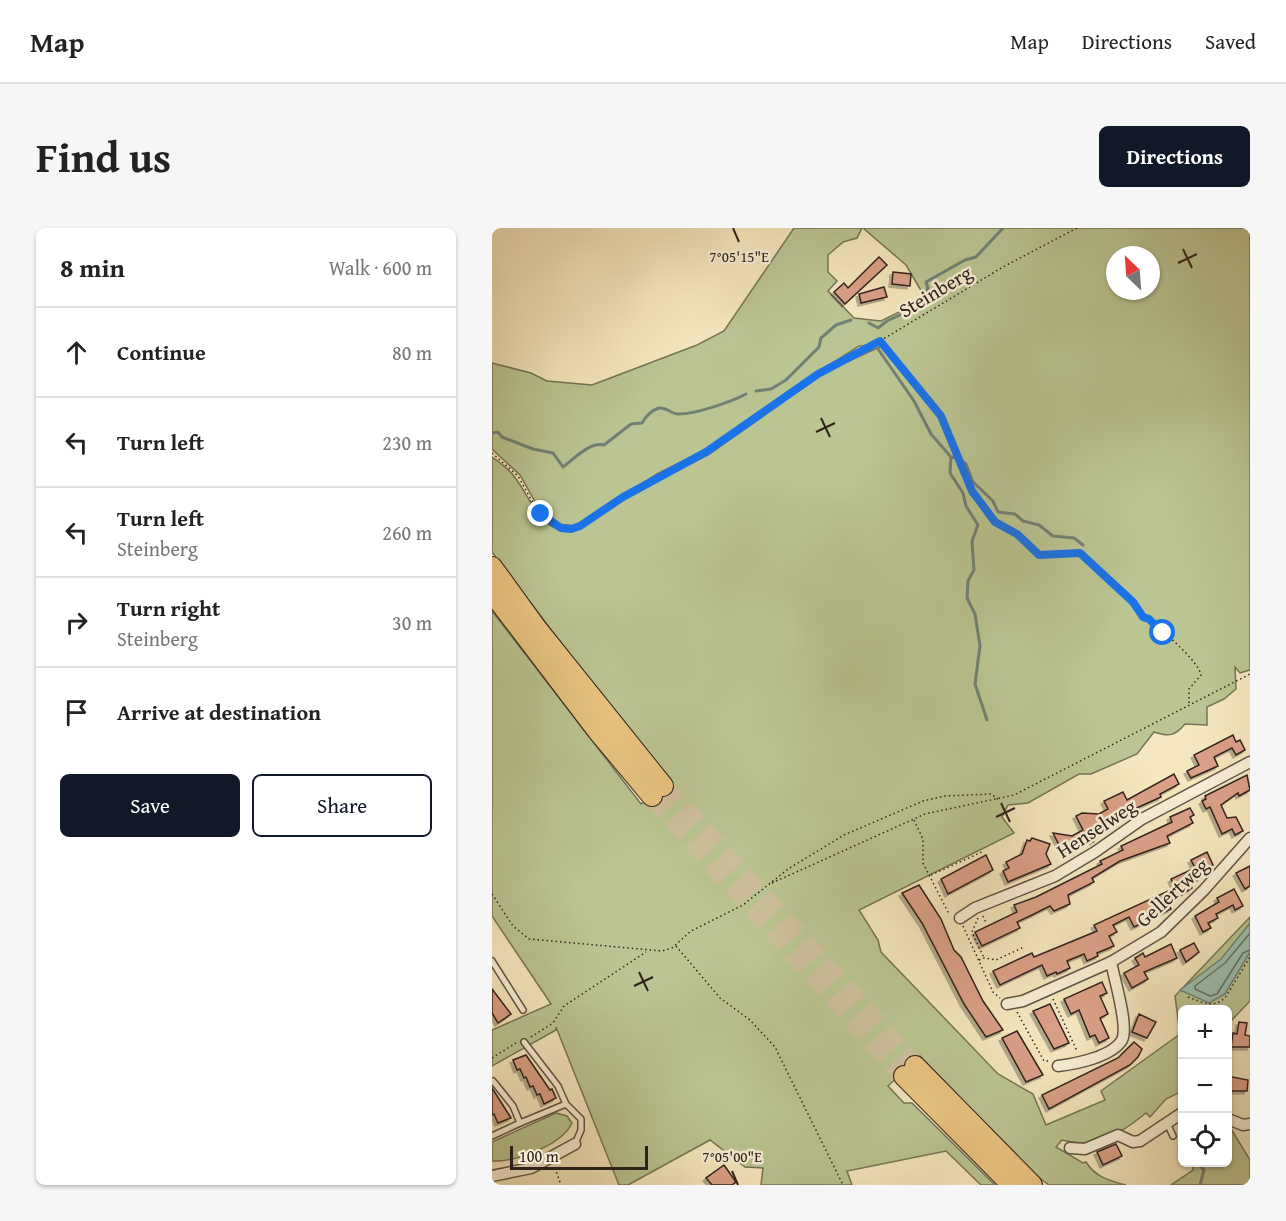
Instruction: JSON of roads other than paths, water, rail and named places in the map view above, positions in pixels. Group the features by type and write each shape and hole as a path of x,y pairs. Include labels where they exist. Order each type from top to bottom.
{"highway":[{"path":"492,567 657,791 590,721 492,592"},
{"path":"909,1071 1027,1185"}],"street":[{"name":"Henselweg","path":"960,918 975,908 1035,885 1073,866 1142,819 1250,762"},
{"name":"Gellertweg","path":"1009,1003 1048,990 1111,962 1161,932 1204,890 1250,838"},
{"path":"1058,1066 1082,1063 1111,1049 1122,1040 1124,1026 1111,962"},
{"path":"1070,1148 1085,1149 1116,1135 1138,1142 1178,1115"},
{"path":"1232,1120 1250,1124"},
{"path":"492,1176 518,1173 551,1159 575,1144"}],"lane":[{"path":"492,962 523,1010"},
{"path":"524,1042 558,1086 566,1104 581,1119 581,1130 575,1144"},
{"path":"494,1081 513,1106 520,1123"},
{"path":"492,1136 566,1104"},
{"path":"1166,1122 1173,1136"}],"water":[{"path":"1250,923 1250,952 1225,994 1209,1003 1180,990 1221,959"}],"waterway":[{"path":"869,323 878,328 887,321 919,306 928,288 926,282 965,260 976,257 1003,228"},
{"path":"756,391 771,389 786,380 819,347 821,338 836,325 851,320"},
{"path":"878,349 914,401 931,434 951,457 950,473 963,493 966,506 978,525 972,541 974,570 968,581 967,598 975,614 980,646 975,684 987,720"},
{"path":"492,433 498,432 502,437 533,449 553,453 563,467 588,448 604,445 631,424 642,423 656,409 664,408 677,414 684,414 722,404 746,394"},
{"path":"951,457 966,464 973,482 993,501 998,512 1015,514 1023,521 1039,525 1053,536 1074,538 1083,545"},
{"path":"1200,1185 1204,1170 1201,1167"}],"tunnel":[{"path":"663,786 915,1066"},
{"path":"652,796 904,1076"}]}
